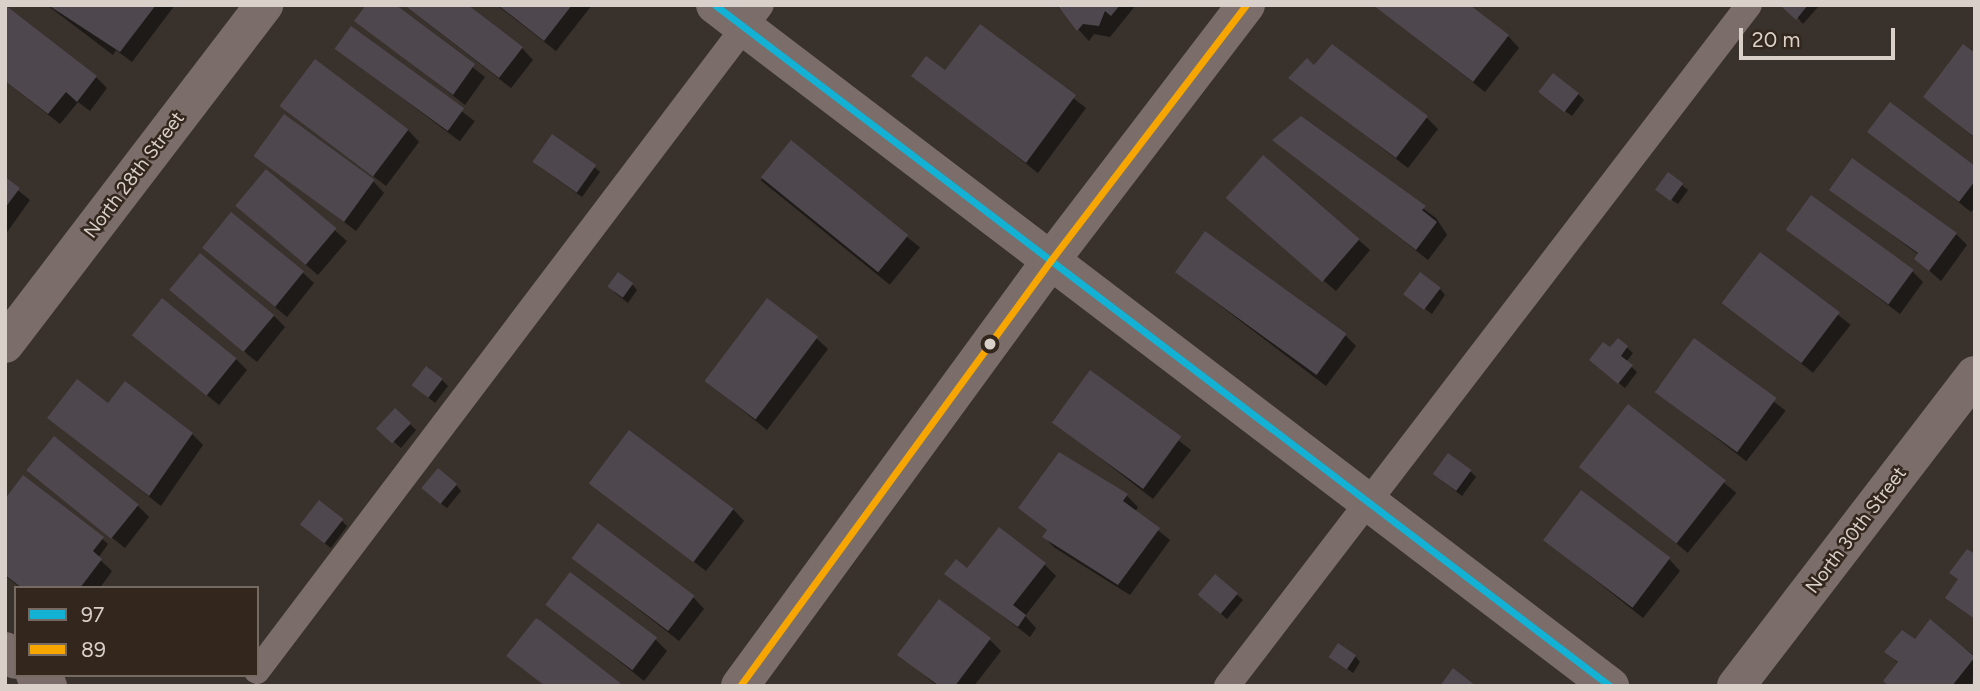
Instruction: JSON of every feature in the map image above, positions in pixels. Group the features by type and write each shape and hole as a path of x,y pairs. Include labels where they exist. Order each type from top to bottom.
{"street":[{"name":"North 28th Street","path":"5,344 264,5"},
{"path":"740,686 1051,260 1246,5"},
{"path":"740,13 1051,260 1610,686"},
{"name":"North 30th Street","path":"1736,686 1975,375"}],"lane":[{"path":"1227,686 1749,5"},
{"path":"259,668 740,13"}],"building":[{"path":"5,5 97,76 77,102 66,92 48,114 5,81"},
{"path":"48,5 156,5 120,52"},
{"path":"366,5 396,5 475,64 453,95 354,21"},
{"path":"404,5 468,5 523,47 499,78"},
{"path":"498,5 572,5 544,41"},
{"path":"1057,5 1120,5 1111,16 1105,11 1099,26 1083,24 1077,31"},
{"path":"1373,5 1470,5 1509,35 1473,82"},
{"path":"1784,5 1808,5 1796,20 1782,7"},
{"path":"980,24 1076,95 1026,163 911,76 926,56 945,70"},
{"path":"351,26 464,108 448,131 335,49"},
{"path":"1332,44 1428,116 1396,158 1288,78 1307,58 1314,65"},
{"path":"1963,44 1975,53 1973,136 1923,97"},
{"path":"315,59 408,129 373,177 279,106"},
{"path":"1553,73 1579,93 1564,112 1538,92"},
{"path":"1890,102 1975,166 1975,181 1959,202 1867,132"},
{"path":"284,114 375,180 344,222 253,156"},
{"path":"1301,116 1426,206 1422,210 1437,222 1416,250 1272,140"},
{"path":"552,134 596,165 577,193 532,162"},
{"path":"791,140 908,235 878,272 761,177"},
{"path":"1263,155 1360,239 1322,282 1226,198"},
{"path":"1852,158 1957,233 1929,271 1914,259 1918,253 1829,190"},
{"path":"266,169 336,228 306,265 235,206"},
{"path":"1668,172 1683,183 1670,201 1655,190"},
{"path":"5,177 20,188 5,208"},
{"path":"1811,195 1914,270 1888,304 1786,230"},
{"path":"231,212 304,271 275,307 202,248"},
{"path":"1205,231 1347,334 1317,375 1175,272"},
{"path":"1760,252 1840,312 1801,363 1721,303"},
{"path":"200,253 274,315 243,352 169,290"},
{"path":"618,272 633,283 623,298 607,287"},
{"path":"1420,272 1441,288 1424,310 1403,294"},
{"path":"162,298 237,358 206,396 132,335"},
{"path":"767,298 818,337 756,420 704,381"},
{"path":"1618,338 1628,346 1621,356 1633,365 1618,384 1589,360 1603,342 1610,347"},
{"path":"1694,338 1777,398 1737,452 1655,392"},
{"path":"426,366 443,379 428,398 412,385"},
{"path":"1090,370 1181,436 1143,489 1052,423"},
{"path":"77,379 108,403 125,381 193,433 149,496 47,418"},
{"path":"1628,404 1726,480 1676,543 1579,467"},
{"path":"395,408 411,423 392,443 376,428"},
{"path":"629,430 734,509 693,562 589,484"},
{"path":"54,436 139,505 111,539 26,470"},
{"path":"1059,452 1128,494 1123,501 1160,528 1118,585 1042,537 1047,530 1018,508"},
{"path":"1448,453 1471,470 1456,491 1433,474"},
{"path":"438,468 457,484 440,504 421,488"},
{"path":"23,475 104,537 93,551 102,559 82,586 19,586 5,575 5,499"},
{"path":"1581,490 1670,557 1633,608 1543,540"},
{"path":"319,500 343,519 324,544 300,524"},
{"path":"598,523 695,596 668,631 572,558"},
{"path":"999,527 1046,563 1013,605 1026,615 1018,627 944,574 956,559 967,568"},
{"path":"1967,549 1975,554 1975,619 1945,598 1958,579 1949,573"},
{"path":"570,572 657,638 632,670 545,605"},
{"path":"1215,574 1238,593 1221,614 1198,595"},
{"path":"939,599 991,638 955,686 939,686 897,655"},
{"path":"536,618 624,686 545,686 506,656"},
{"path":"1930,619 1975,657 1952,686 1889,686 1883,681 1898,662 1884,652 1902,630 1915,639"},
{"path":"1338,643 1356,655 1347,669 1328,657"},
{"path":"1453,668 1476,686 1440,686"}],"transit line":[{"name":"97","path":"715,5 1610,686"},
{"name":"89","path":"740,686 1051,260 1246,5"}]}
